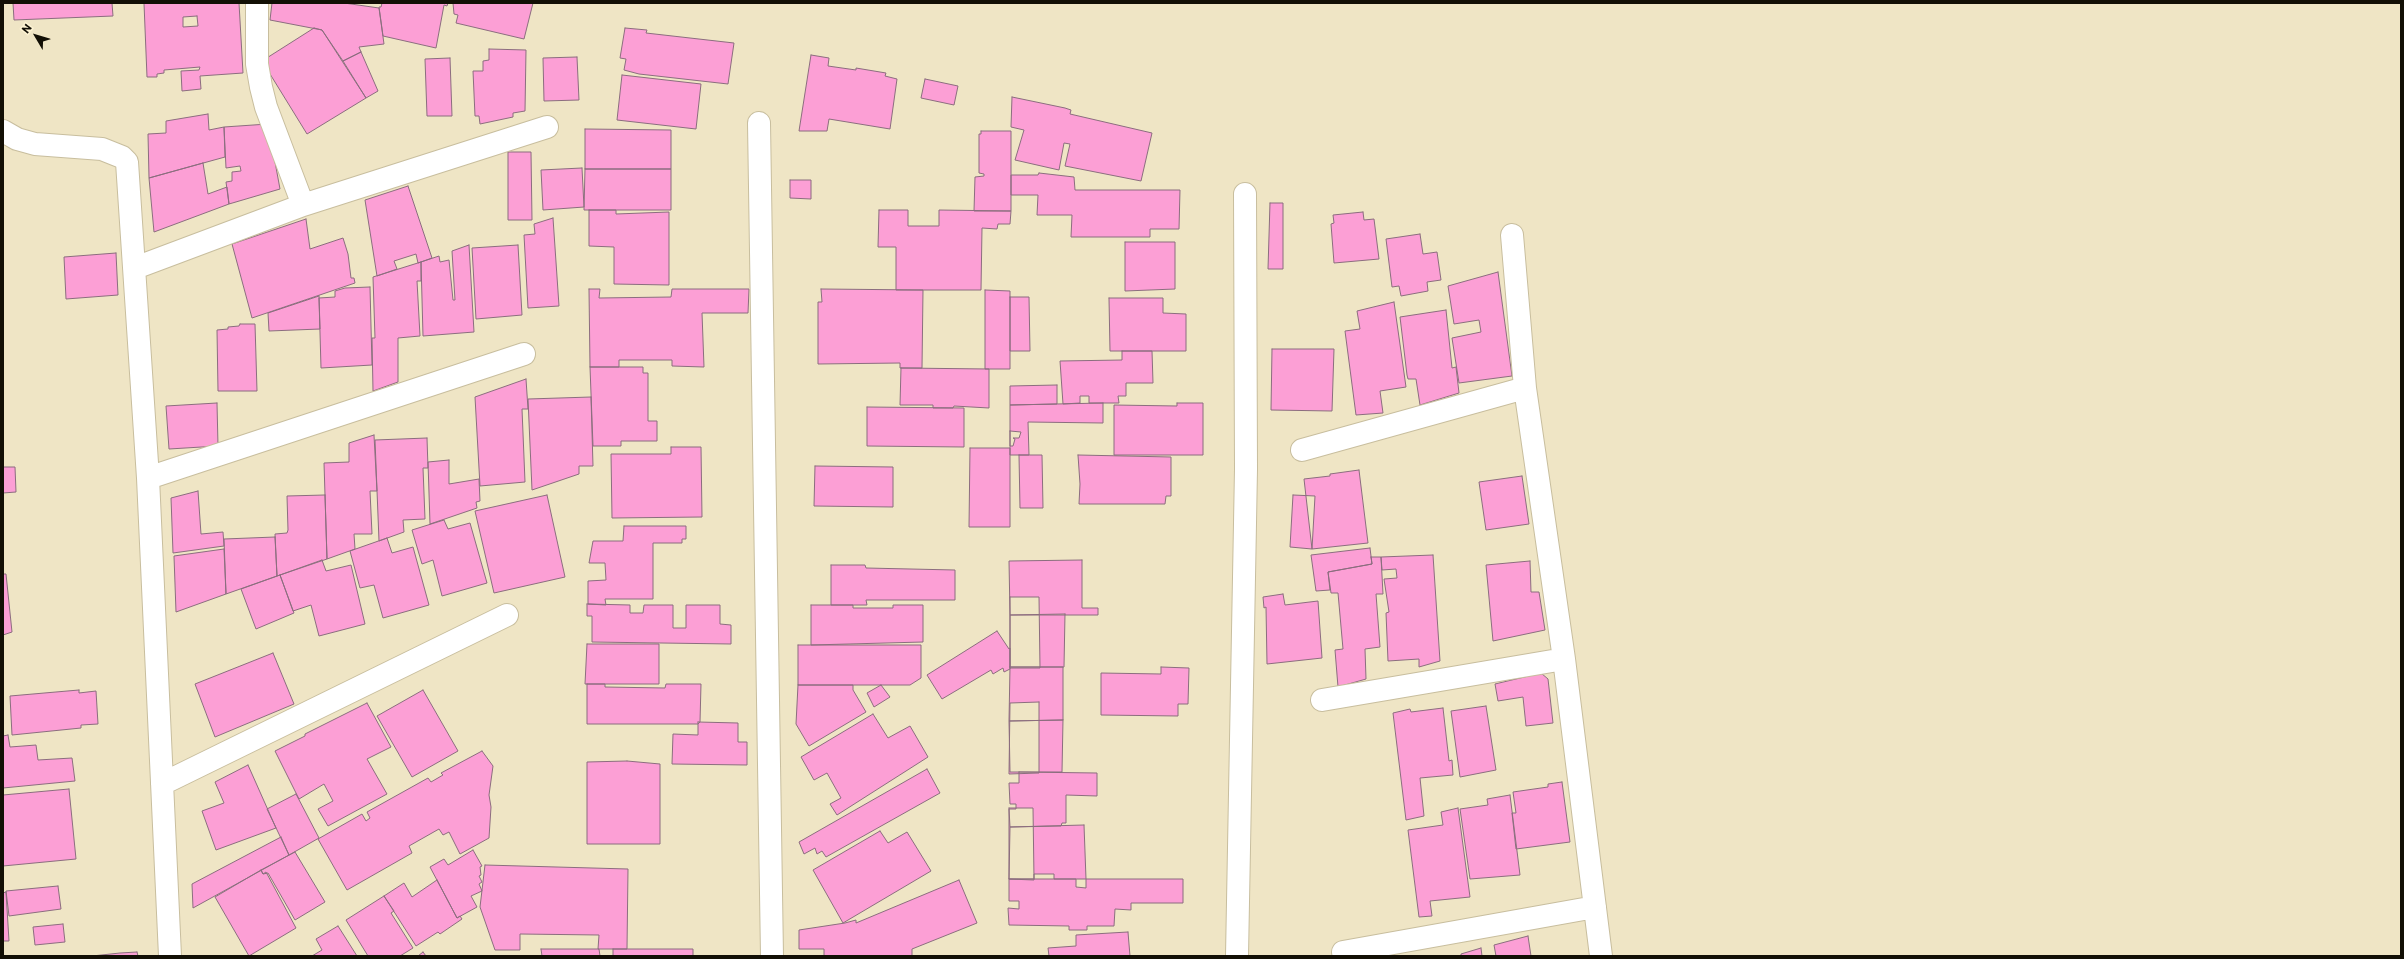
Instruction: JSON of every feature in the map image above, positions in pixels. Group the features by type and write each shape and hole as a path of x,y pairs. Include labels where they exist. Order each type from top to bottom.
{"street":[{"path":"256,3 257,64 261,87 266,107 303,205"},
{"path":"759,123 772,956"},
{"path":"135,268 303,205 547,127"},
{"path":"3,131 17,139 35,144 102,150 122,157 127,162 148,478 170,956"},
{"path":"1237,956 1246,469 1245,194"},
{"path":"1512,235 1526,388 1564,659 1601,956"},
{"path":"148,478 524,354"},
{"path":"1302,450 1526,388"},
{"path":"162,784 508,616"},
{"path":"1322,700 1564,659"},
{"path":"1344,952 1596,907"}],"building":[{"path":"13,3 112,3 113,16 14,20"},
{"path":"144,3 239,3 243,73 200,76 201,89 182,91 181,71 199,70 200,67 164,70 164,73 157,74 157,77 147,77","holes":["197,16 198,26 183,27 183,17"]},
{"path":"272,3 344,3 379,8 384,44 359,47 361,52 343,61 322,30 270,20"},
{"path":"382,3 448,3 447,6 444,5 436,48 383,36 379,7 381,7"},
{"path":"453,3 533,3 524,39 456,23 458,15 454,14"},
{"path":"314,28 322,30 366,98 307,134 262,61"},
{"path":"625,28 647,30 646,33 734,43 728,84 639,74 624,70 626,59 620,58"},
{"path":"489,49 526,50 525,111 513,113 513,117 480,124 479,116 475,116 473,71 483,71 483,61 489,60"},
{"path":"361,52 378,91 366,98 343,61"},
{"path":"811,55 829,58 828,66 856,70 856,68 886,73 885,76 897,79 890,129 829,119 827,131 799,131"},
{"path":"577,57 579,100 544,101 543,58"},
{"path":"450,58 452,116 427,116 425,59"},
{"path":"622,75 701,84 696,129 617,120"},
{"path":"925,79 958,86 954,105 921,98"},
{"path":"1012,97 1065,108 1071,110 1070,114 1152,133 1141,181 1065,166 1070,144 1064,143 1059,170 1015,160 1024,130 1011,127"},
{"path":"208,114 209,130 224,127 225,157 149,178 148,134 166,133 166,121"},
{"path":"268,124 280,189 229,204 226,182 232,181 232,172 241,171 240,166 226,168 224,127"},
{"path":"585,129 671,130 671,169 585,169"},
{"path":"981,131 1011,131 1011,211 974,211 975,177 984,176 984,174 979,173 979,134 981,134"},
{"path":"508,152 531,152 532,220 508,220"},
{"path":"203,163 208,194 227,187 229,204 154,232 149,178"},
{"path":"582,168 584,207 543,210 541,170"},
{"path":"585,169 671,169 671,210 584,210"},
{"path":"1039,173 1074,177 1075,190 1180,190 1179,229 1150,229 1150,237 1071,237 1072,215 1037,215 1038,195 1011,195 1011,175 1038,175"},
{"path":"790,180 811,180 811,199 790,198"},
{"path":"408,186 432,258 418,263 416,254 394,261 397,269 377,276 365,200"},
{"path":"1270,203 1283,203 1283,269 1268,269"},
{"path":"589,210 616,210 616,214 669,212 669,285 614,284 614,247 589,246"},
{"path":"879,210 908,210 908,226 939,226 939,210 1011,211 1010,224 998,224 997,229 982,228 981,290 896,290 896,247 878,247"},
{"path":"1363,212 1364,220 1374,219 1379,259 1334,263 1331,224 1334,223 1333,215"},
{"path":"553,218 559,306 528,308 524,235 535,234 534,224"},
{"path":"306,219 310,249 343,238 348,254 351,278 354,278 355,283 252,318 232,244"},
{"path":"1420,234 1423,254 1437,252 1441,280 1427,282 1428,291 1401,296 1399,286 1392,287 1386,239"},
{"path":"1125,242 1175,242 1175,289 1125,291"},
{"path":"469,245 474,332 423,336 421,262 439,256 440,262 449,260 453,300 455,300 452,251"},
{"path":"518,245 522,315 476,319 472,248"},
{"path":"116,253 118,295 66,299 64,257"},
{"path":"421,262 421,281 417,281 420,336 398,338 398,382 373,391 372,338 375,338 373,277"},
{"path":"1498,272 1512,376 1459,383 1452,338 1481,332 1479,320 1454,324 1448,286"},
{"path":"370,287 372,365 321,368 319,298 335,297 335,291 345,288"},
{"path":"589,289 600,289 599,298 671,297 672,289 749,289 748,313 702,313 704,367 672,366 672,360 619,360 619,367 590,367"},
{"path":"821,289 923,290 922,368 900,368 900,363 818,364 818,302 822,302"},
{"path":"985,290 1010,291 1010,369 985,369"},
{"path":"319,296 320,329 269,331 268,313"},
{"path":"1010,297 1029,297 1030,351 1010,351"},
{"path":"1109,298 1163,298 1163,313 1186,314 1186,351 1110,351"},
{"path":"1394,302 1406,387 1380,391 1383,413 1356,415 1345,331 1360,329 1357,311"},
{"path":"1446,310 1452,368 1456,367 1459,393 1420,405 1416,379 1408,379 1407,375 1400,317"},
{"path":"240,324 255,324 257,391 218,391 217,330 228,329 228,327 239,326"},
{"path":"1272,349 1334,349 1332,411 1271,410"},
{"path":"1122,351 1152,351 1153,383 1126,383 1126,396 1118,396 1119,403 1089,403 1089,396 1080,396 1080,403 1063,404 1060,361 1122,360"},
{"path":"590,367 643,367 643,373 648,373 648,421 657,421 657,441 621,441 621,446 593,446"},
{"path":"901,368 989,369 989,408 954,406 953,408 933,408 933,405 900,405"},
{"path":"526,379 528,409 522,409 525,482 480,486 475,397"},
{"path":"1057,385 1057,404 1010,405 1010,386"},
{"path":"591,397 593,466 579,466 579,474 532,490 528,399"},
{"path":"217,403 218,446 169,449 166,406"},
{"path":"1103,403 1103,423 1028,422 1029,455 1010,455 1010,405"},
{"path":"1177,403 1203,403 1203,455 1114,455 1114,405 1177,406"},
{"path":"867,407 964,408 964,447 867,446"},
{"path":"1010,431 1021,432 1019,438 1013,438 1015,439 1013,446 1010,446"},
{"path":"374,435 377,491 370,491 372,534 354,534 355,549 327,559 324,463 349,462 349,443"},
{"path":"427,438 428,468 423,468 425,519 403,520 404,532 379,541 375,440"},
{"path":"671,447 701,447 702,517 612,518 611,454 671,454"},
{"path":"970,448 1010,448 1010,527 969,527"},
{"path":"1019,455 1042,455 1043,508 1020,508"},
{"path":"1078,455 1171,457 1171,496 1166,496 1165,504 1079,504 1080,484"},
{"path":"449,460 449,484 479,479 480,501 476,502 477,508 430,524 428,462"},
{"path":"815,466 893,467 893,507 814,506"},
{"path":"3,467 15,467 16,492 3,493"},
{"path":"1359,470 1368,543 1312,549 1304,479 1330,476 1330,474"},
{"path":"1522,476 1529,524 1486,530 1479,482"},
{"path":"198,491 201,534 223,532 224,546 173,553 171,498"},
{"path":"325,495 327,559 277,576 275,534 287,533 288,530 287,496"},
{"path":"547,495 565,577 494,593 475,511"},
{"path":"1293,495 1315,496 1312,549 1290,547"},
{"path":"444,520 448,529 470,523 487,583 442,596 433,560 422,564 412,530"},
{"path":"624,526 686,526 686,539 682,539 682,543 653,543 653,599 605,599 606,605 588,604 588,581 606,580 605,563 589,563 593,541 623,541"},
{"path":"275,537 277,576 226,594 224,539"},
{"path":"387,538 392,553 413,547 429,605 383,618 374,585 360,588 350,551"},
{"path":"1370,548 1372,564 1328,572 1330,590 1316,591 1311,555"},
{"path":"224,549 226,594 176,612 174,556"},
{"path":"1433,555 1440,661 1419,667 1419,659 1388,661 1386,613 1389,612 1384,579 1397,578 1396,569 1382,570 1381,557"},
{"path":"1371,557 1381,557 1383,594 1376,594 1380,647 1365,649 1366,679 1338,687 1335,650 1343,649 1338,593 1331,593 1328,572 1372,564"},
{"path":"322,560 326,571 351,565 365,624 319,636 311,605 293,611 280,575"},
{"path":"1082,560 1082,608 1098,608 1098,615 1010,615 1009,561"},
{"path":"1530,561 1531,592 1539,592 1545,630 1493,641 1486,565"},
{"path":"831,565 865,565 866,568 955,570 955,600 866,600 867,605 831,605"},
{"path":"3,574 6,574 12,632 3,635"},
{"path":"280,575 294,613 256,629 241,589"},
{"path":"1283,594 1285,605 1318,601 1322,658 1267,664 1266,607 1264,608 1263,597"},
{"path":"1010,597 1039,597 1040,668 1010,668"},
{"path":"587,604 630,605 630,613 643,613 644,605 673,605 673,628 686,628 686,605 720,605 720,624 731,625 731,644 592,642 592,616 587,616"},
{"path":"811,605 853,605 853,608 893,608 893,605 923,605 923,642 811,645"},
{"path":"1065,614 1064,667 1010,667 1010,615"},
{"path":"997,631 1009,649 1010,648 1010,669 1004,672 1003,668 993,674 991,670 942,699 927,675"},
{"path":"587,644 659,644 659,684 585,684"},
{"path":"798,645 921,645 921,678 910,685 798,685"},
{"path":"273,653 294,704 215,737 195,684"},
{"path":"1010,667 1063,667 1063,720 1009,721"},
{"path":"1161,667 1189,668 1188,704 1178,704 1178,716 1101,715 1101,673 1161,674"},
{"path":"1541,673 1548,679 1553,723 1526,726 1523,697 1498,701 1495,684"},
{"path":"587,684 605,684 605,687 665,688 666,684 701,684 700,722 698,724 587,724"},
{"path":"798,685 853,685 853,690 866,712 809,746 796,724"},
{"path":"881,685 890,697 874,707 867,693"},
{"path":"79,690 79,693 96,691 98,724 81,725 81,728 12,735 10,696"},
{"path":"423,690 458,751 412,777 377,716"},
{"path":"1039,702 1039,773 1009,774 1010,703"},
{"path":"367,703 391,747 367,759 387,794 328,826 318,809 333,801 324,784 299,799 275,751"},
{"path":"1486,706 1496,770 1460,777 1451,711"},
{"path":"1443,708 1449,761 1452,760 1453,775 1420,778 1424,816 1406,820 1393,713 1410,709 1411,712"},
{"path":"873,714 888,738 910,726 928,757 837,815 830,804 841,798 827,773 814,780 801,757"},
{"path":"1063,720 1062,772 1010,772 1009,721"},
{"path":"698,722 738,723 738,742 747,742 747,765 672,764 673,734 698,735"},
{"path":"8,735 10,747 36,745 38,760 72,758 75,781 3,788 3,736"},
{"path":"482,751 493,766 489,795 491,807 489,838 460,854 449,832 443,835 439,829 409,846 412,853 347,890 318,839 362,814 366,821 370,818 367,812 428,778 431,782 443,775 441,773"},
{"path":"627,761 660,764 660,844 587,844 587,762"},
{"path":"248,765 276,828 216,850 202,811 224,803 215,782"},
{"path":"927,769 940,793 826,857 822,851 817,854 815,848 804,854 799,842"},
{"path":"1019,772 1097,773 1097,796 1066,795 1066,823 1062,823 1061,826 1010,827 1009,809 1016,809 1016,804 1010,804 1009,783 1019,783"},
{"path":"1562,782 1570,842 1516,849 1512,813 1516,813 1513,792 1548,787 1548,784"},
{"path":"69,789 76,859 3,866 3,795"},
{"path":"296,794 319,838 289,855 267,809"},
{"path":"1510,795 1520,875 1470,879 1460,809 1488,805 1487,799"},
{"path":"1009,808 1033,808 1034,879 1009,879"},
{"path":"1458,808 1470,897 1430,901 1432,916 1419,917 1408,830 1443,825 1441,812"},
{"path":"1084,825 1086,879 1054,879 1054,874 1034,874 1034,880 1009,879 1010,827"},
{"path":"880,831 888,843 907,832 931,871 843,923 813,870"},
{"path":"281,837 289,855 193,908 192,884"},
{"path":"473,850 482,866 480,867 481,875 479,876 482,882 479,884 482,891 471,896 477,907 457,918 430,867 444,859 448,865"},
{"path":"295,852 325,902 295,920 268,873 263,874 261,870"},
{"path":"485,865 628,869 627,949 598,949 599,935 520,934 520,950 495,950 480,907"},
{"path":"261,870 263,874 266,872 296,928 249,956 215,897"},
{"path":"1009,879 1076,879 1076,887 1086,888 1086,879 1183,879 1183,903 1131,903 1131,910 1115,909 1114,926 1087,926 1087,930 1069,930 1069,926 1009,925 1008,908 1019,909 1019,901 1009,901"},
{"path":"437,880 457,918 460,916 462,919 440,934 438,932 416,946 384,896 404,883 412,897"},
{"path":"959,880 977,923 912,949 912,956 824,956 824,949 799,949 799,930 856,920 856,923"},
{"path":"58,886 61,909 9,916 6,891"},
{"path":"6,892 9,941 3,941 3,893"},
{"path":"384,896 394,911 391,913 413,948 400,956 368,956 346,920"},
{"path":"63,924 65,942 35,945 33,927"},
{"path":"338,926 357,956 312,956 322,950 316,939"},
{"path":"1128,932 1130,956 1049,956 1048,948 1076,946 1076,935"},
{"path":"1528,936 1531,956 1496,956 1494,945"},
{"path":"1481,948 1482,956 1461,956 1461,954"},
{"path":"541,949 599,949 600,956 542,956"},
{"path":"613,949 693,949 693,956 613,956"},
{"path":"137,952 138,956 92,956 120,953"},
{"path":"423,952 426,956 418,956"}]}
